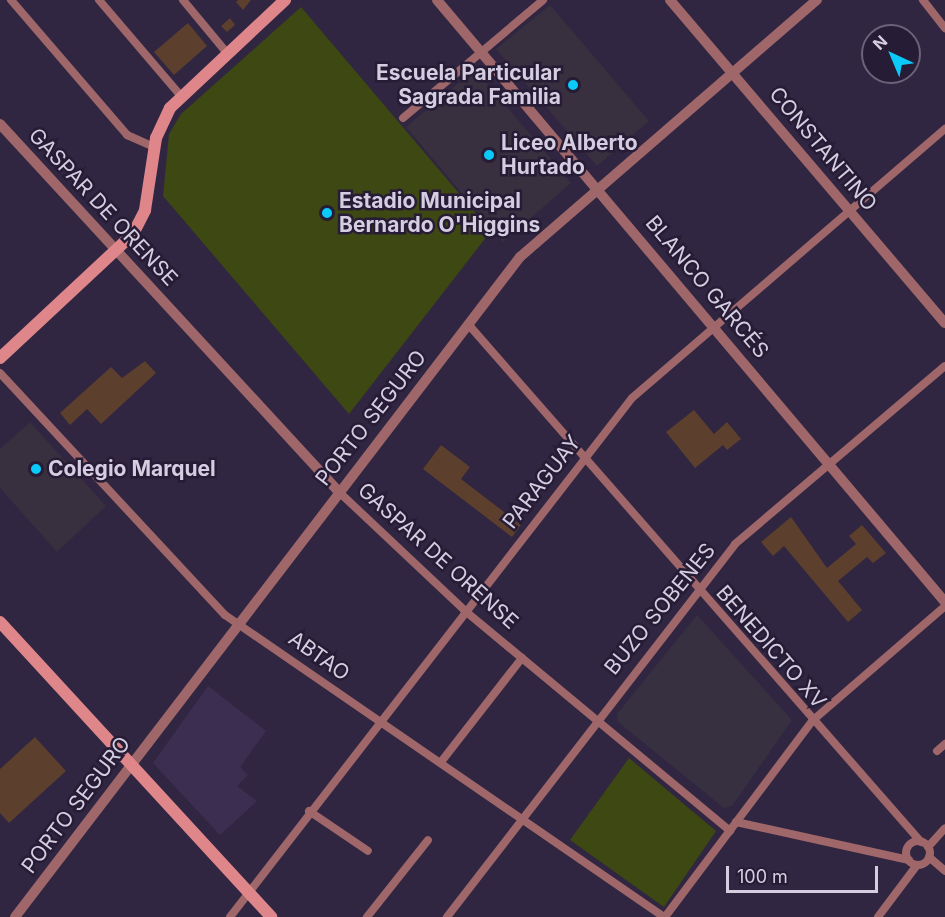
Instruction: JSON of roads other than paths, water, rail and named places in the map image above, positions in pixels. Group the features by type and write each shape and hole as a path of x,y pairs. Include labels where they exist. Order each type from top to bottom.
{"main road":[{"path":"0,358 117,251 143,218 154,147 164,118 180,95 282,1"},
{"path":"0,621 271,917"}],"street":[{"path":"11,0 127,135 154,147"},
{"path":"99,0 180,95"},
{"path":"183,0 227,53"},
{"name":"BLANCO GARCÉS","path":"436,0 831,463 945,604"},
{"path":"403,118 543,0"},
{"name":"CONSTANTINO","path":"670,0 945,323"},
{"name":"PORTO SEGURO","path":"15,917 238,623 526,251 817,0"},
{"path":"923,0 945,28"},
{"name":"GASPAR DE ORENSE","path":"0,124 339,492 464,610 730,831"},
{"name":"PARAGUAY","path":"230,917 464,610 583,458 644,386 945,129"},
{"name":"BENEDICTO XV","path":"468,324 945,872"},
{"name":"BUZO SOBENES","path":"447,917 595,719 742,537 945,366"},
{"name":"ABTAO","path":"0,373 210,601 238,623 664,917"},
{"path":"664,917 812,721 945,604"},
{"path":"441,762 522,658"},
{"path":"937,750 945,744"},
{"path":"309,811 368,851"},
{"path":"736,822 909,860 917,865"},
{"path":"878,917 917,865 926,849 945,828"},
{"path":"908,829 909,860"},
{"path":"368,917 428,840"},
{"path":"909,846 926,849"}],"place":[{"name":"Escuela Particular Sagrada Familia","path":"573,85"},
{"name":"Liceo Alberto Hurtado","path":"489,155"},
{"name":"Estadio Municipal Bernardo O'Higgins","path":"327,213"},
{"name":"Colegio Marquel","path":"36,469"}]}
